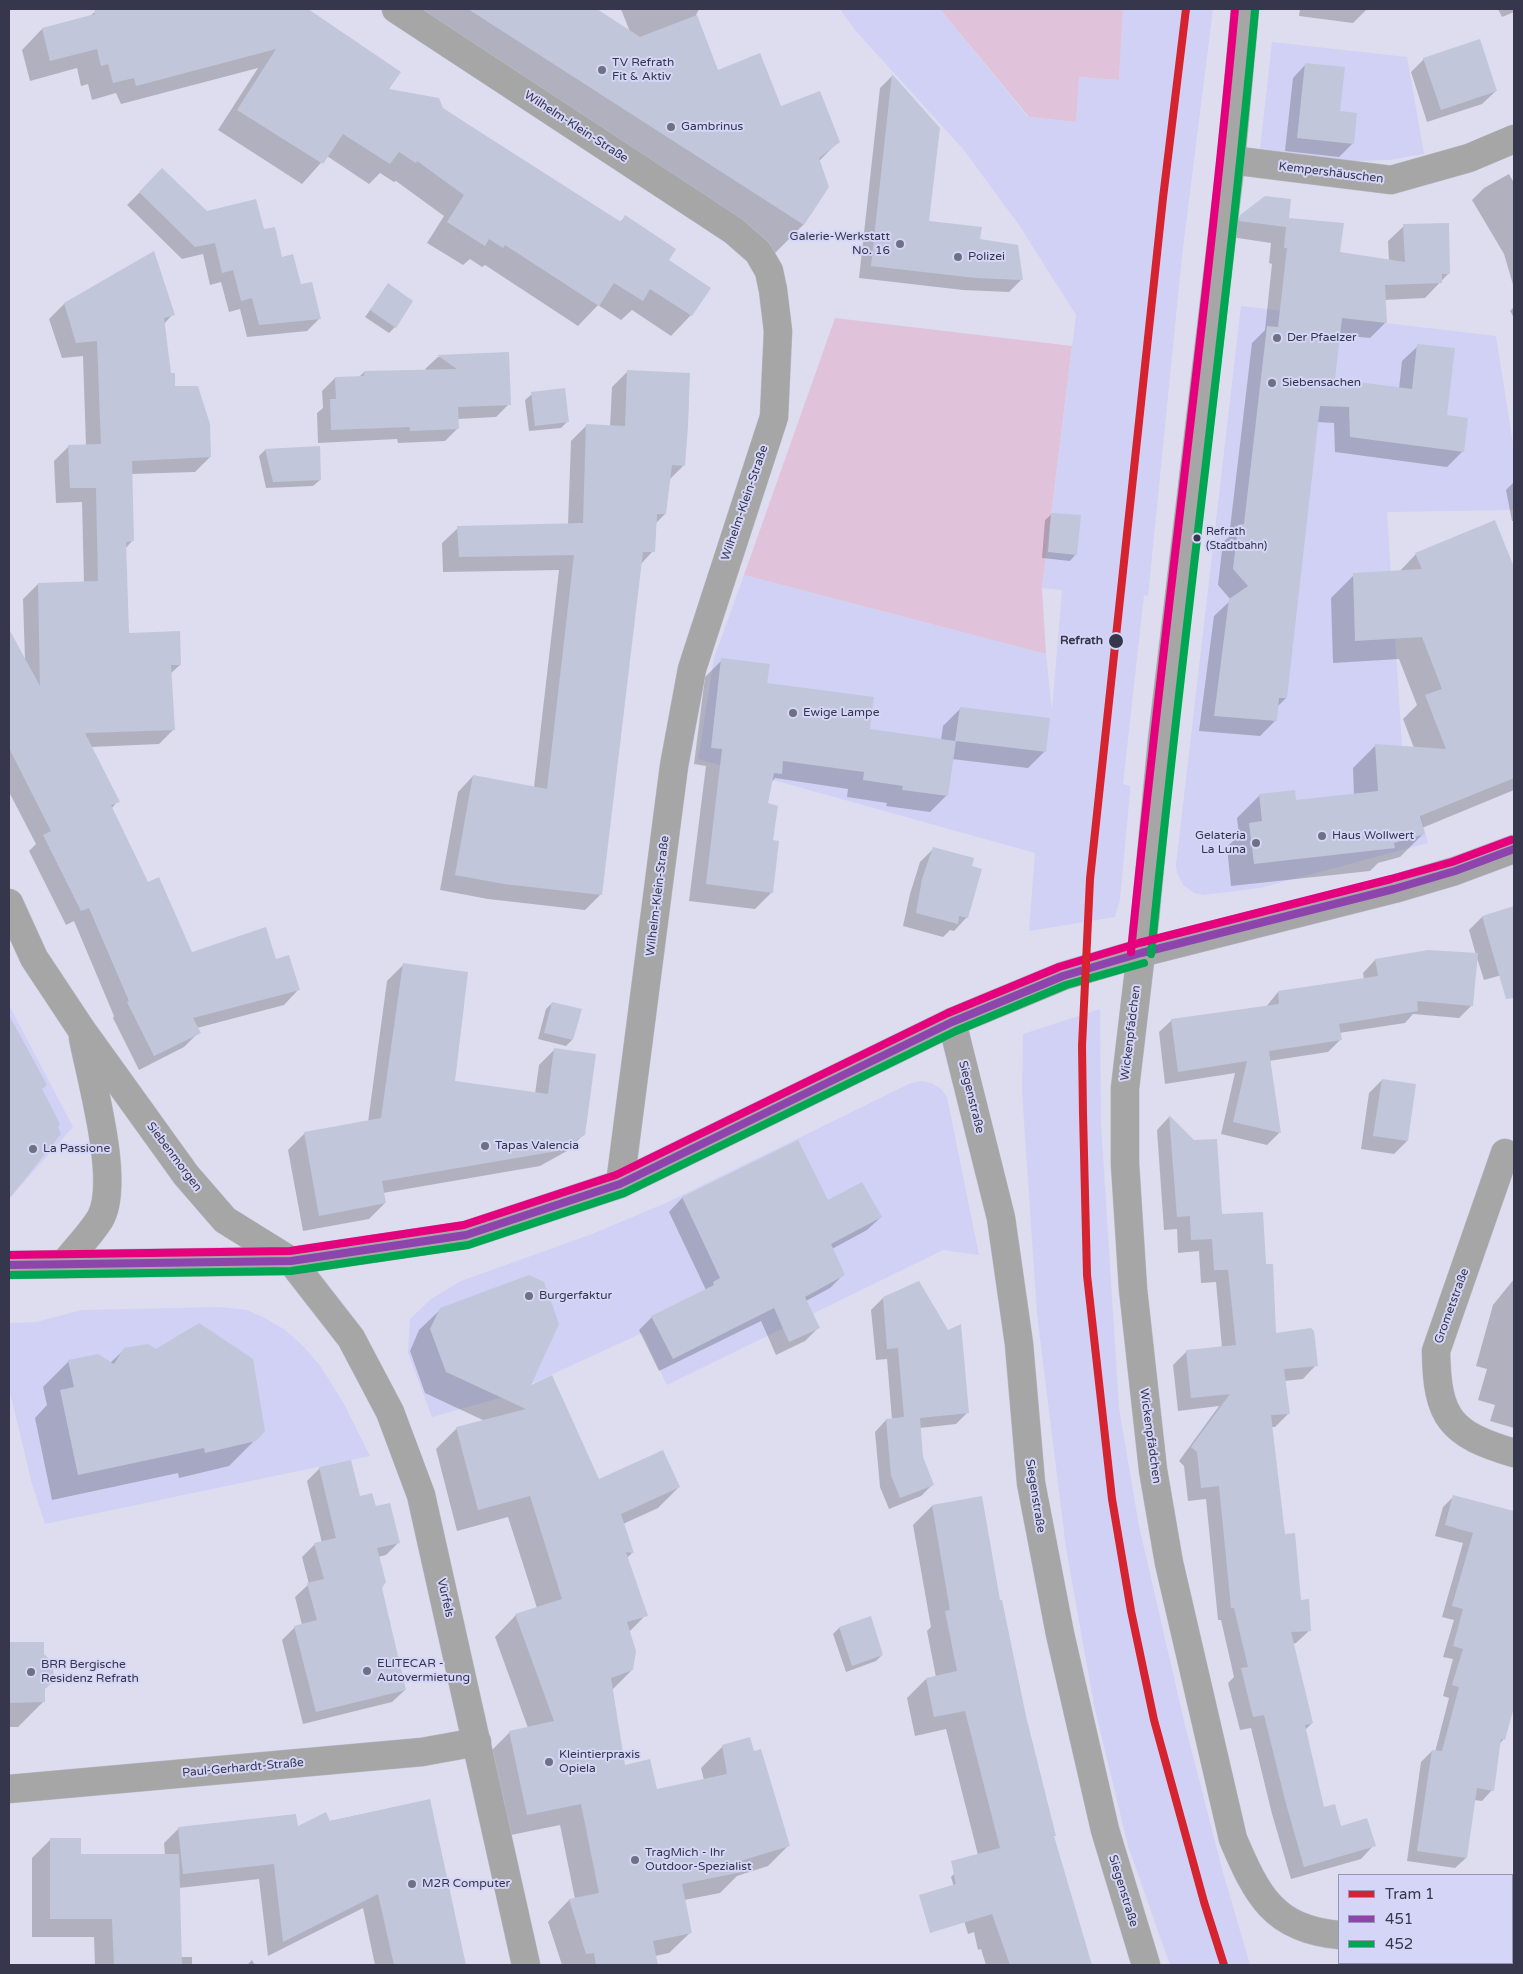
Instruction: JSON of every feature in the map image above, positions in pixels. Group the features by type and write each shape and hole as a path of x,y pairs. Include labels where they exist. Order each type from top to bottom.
{"main road":[{"path":"9,1265 291,1261 466,1235 620,1184 952,1022 1064,976 1141,952 1394,889 1455,871 1514,849"}],"street":[{"name":"Wilhelm-Klein-Straße","path":"396,9 734,231 758,252 769,271 773,290 778,331 774,416 692,669 673,775 620,1184"},
{"name":"Wickenpfädchen","path":"1245,9 1231,160 1162,740 1141,952 1125,1088 1124,1164 1141,1370 1169,1563 1233,1839 1248,1874 1265,1901 1294,1925 1325,1934 1338,1935"},
{"name":"Kempershäuschen","path":"1231,160 1391,180 1469,158 1514,139"},
{"name":"Siebenmorgen","path":"9,903 34,958 81,1029 186,1175 225,1220 291,1261"},
{"name":"Siegenstraße","path":"952,1022 1001,1218 1019,1344 1031,1483 1060,1634 1105,1830 1146,1965"},
{"name":"Siebenmorgen","path":"64,1264 100,1219 106,1203 108,1164 81,1029"},
{"name":"Grometstraße","path":"1505,1153 1436,1352 1436,1383 1444,1410 1461,1430 1481,1443 1514,1453"},
{"name":"Vürfels","path":"291,1261 351,1338 390,1412 421,1495 526,1965"},
{"name":"Paul-Gerhardt-Straße","path":"9,1789 422,1752 477,1742"}],"shaded area":[{"path":"840,9 940,9 1028,117 1076,122 1078,77 1119,80 1123,9 1213,9 1182,256 1148,596 1144,595 1123,784 1130,786 1130,792 1120,899 1115,917 1029,931 1035,853 698,759 714,658 744,575 1046,654 1052,711 1062,590 1042,588 1076,315 1019,225 963,149 855,30"},
{"path":"940,9 1123,9 1119,80 1079,77 1076,122 1029,117"},
{"path":"1272,42 1407,57 1424,154 1389,160 1353,161 1260,149"},
{"path":"1241,306 1496,336 1514,450 1514,510 1387,512 1402,745 1428,843 1260,888 1203,895 1194,893 1183,885 1177,873 1176,865"},
{"path":"835,318 1072,346 1042,588 1046,654 744,575"},
{"path":"9,1005 73,1127 9,1199"},
{"path":"1100,1009 1101,1123 1119,1408 1139,1526 1184,1721 1222,1869 1250,1965 1170,1965 1128,1846 1094,1705 1066,1548 1037,1314 1022,1092 1023,1034"},
{"path":"921,1081 931,1083 941,1089 947,1097 979,1255 943,1250 667,1385 642,1333 503,1397 432,1417 408,1353 410,1319 431,1299 461,1281 592,1234 666,1203 911,1083"},
{"path":"221,1307 247,1310 265,1318 285,1330 304,1347 321,1367 343,1402 370,1456 45,1524 32,1484 9,1388 9,1323 36,1322 82,1310"}],"building":[{"path":"94,9 308,9 401,72 389,89 439,98 443,108 621,222 625,215 676,249 669,260 711,288 692,316 650,289 643,301 614,283 599,306 505,245 503,248 489,239 485,246 447,222 464,195 417,161 416,163 399,152 390,164 343,134 323,164 237,110 276,49 136,86 134,78 113,83 108,64 101,66 97,49 50,61 42,28 95,14"},
{"path":"468,9 597,9 640,37 697,15 718,70 760,53 781,106 820,91 840,142 819,158 829,187 804,225"},
{"path":"1480,39 1497,91 1441,110 1423,58"},
{"path":"1305,63 1345,67 1340,111 1357,113 1354,144 1297,138"},
{"path":"892,74 940,128 929,221 982,227 980,239 1018,245 1023,280 976,278 871,266"},
{"path":"162,168 207,211 256,199 264,229 275,227 282,257 293,254 301,284 312,282 321,319 259,325 252,298 241,301 233,270 222,273 215,243 195,247 139,192"},
{"path":"1265,196 1291,199 1289,218 1344,223 1340,252 1405,262 1403,224 1449,223 1450,274 1442,274 1442,283 1385,285 1387,323 1342,318 1335,379 1412,389 1417,344 1455,348 1447,415 1468,418 1464,452 1350,437 1349,407 1320,406 1287,698 1279,698 1277,721 1214,716 1229,599 1248,586 1233,569 1238,525 1244,524 1267,326 1278,327 1287,248 1284,248 1286,227 1239,221 1240,215"},
{"path":"154,251 175,315 164,318 171,373 175,373 175,386 198,386 210,424 211,457 132,461 134,541 126,542 129,633 180,631 181,665 171,665 175,730 85,733 120,802 111,805 148,882 159,877 192,952 266,927 276,959 289,955 300,990 193,1018 201,1033 154,1056 127,1002 129,1001 89,908 81,911 43,835 51,831 9,748 9,629 40,686 38,583 98,581 96,488 70,488 68,445 101,444 97,341 76,343 64,303"},
{"path":"388,283 413,301 396,328 370,310"},
{"path":"509,352 511,405 458,407 459,429 410,431 410,427 331,430 330,399 336,399 335,377 364,376 364,371 457,369 437,355"},
{"path":"627,370 690,373 688,426 685,466 672,465 666,514 657,514 655,552 643,552 602,895 504,884 455,875 473,775 547,789 574,555 459,557 457,526 583,523 586,424 625,426"},
{"path":"565,388 569,422 535,426 531,392"},
{"path":"320,446 321,480 273,482 265,449"},
{"path":"1051,513 1081,515 1077,555 1048,552"},
{"path":"1495,520 1514,567 1514,778 1420,816 1425,834 1394,843 1395,848 1254,864 1249,823 1262,821 1259,794 1295,790 1296,800 1378,791 1375,744 1446,749 1425,695 1442,689 1422,637 1355,641 1353,573 1422,569 1415,553"},
{"path":"721,658 770,664 767,683 874,697 870,729 955,741 960,707 1050,718 1046,752 956,741 948,796 902,790 903,786 863,780 864,772 783,761 782,774 774,773 768,803 778,806 773,840 779,841 773,893 706,884 722,749 711,748"},
{"path":"933,847 974,858 972,866 982,869 968,918 959,916 958,924 916,913 922,879"},
{"path":"1514,906 1514,998 1506,999 1482,916"},
{"path":"1428,950 1478,953 1473,1006 1417,1001 1418,1011 1339,1024 1342,1040 1269,1051 1281,1133 1233,1122 1247,1061 1178,1072 1171,1019 1279,1004 1278,991 1378,976 1375,959"},
{"path":"403,963 468,972 455,1081 548,1094 554,1048 596,1054 585,1135 557,1151 382,1181 386,1203 319,1216 304,1132 381,1118"},
{"path":"552,1002 582,1009 573,1040 544,1033"},
{"path":"9,1015 47,1085 42,1089 60,1124 58,1127 61,1134 9,1199"},
{"path":"1382,1079 1416,1084 1408,1141 1373,1136"},
{"path":"1169,1115 1194,1140 1217,1139 1222,1214 1263,1212 1266,1264 1273,1264 1276,1333 1311,1328 1314,1331 1318,1366 1284,1369 1290,1414 1271,1415 1285,1534 1295,1533 1301,1600 1309,1599 1311,1631 1291,1632 1313,1723 1305,1725 1324,1807 1335,1804 1341,1826 1367,1818 1376,1846 1304,1867 1264,1715 1253,1717 1241,1668 1248,1667 1234,1608 1231,1608 1219,1486 1201,1488 1197,1452 1191,1447 1230,1394 1191,1398 1186,1350 1236,1345 1228,1270 1214,1270 1212,1239 1191,1240 1190,1216 1177,1217"},
{"path":"798,1140 828,1200 862,1182 882,1217 831,1244 845,1275 805,1297 820,1328 789,1342 774,1308 673,1359 651,1316 714,1285 713,1282 720,1278 682,1197"},
{"path":"529,1275 544,1282 559,1324 531,1385 552,1375 599,1479 663,1450 680,1487 621,1514 634,1553 626,1552 648,1616 627,1622 636,1651 633,1670 611,1678 625,1765 650,1759 657,1789 727,1774 722,1745 750,1737 754,1751 761,1749 790,1846 740,1861 742,1872 682,1884 692,1933 653,1941 658,1965 596,1965 594,1953 586,1954 569,1899 599,1893 581,1804 527,1815 509,1731 554,1721 515,1614 562,1599 530,1496 478,1510 456,1427 526,1409 446,1372 430,1329 440,1308"},
{"path":"919,1281 948,1330 961,1324 969,1413 920,1418 923,1457 934,1485 900,1498 891,1475 886,1419 904,1417 898,1348 887,1349 883,1297"},
{"path":"199,1323 253,1359 265,1431 256,1441 205,1453 204,1448 78,1475 60,1390 74,1387 68,1360 98,1354 114,1364 124,1348 148,1344 156,1349"},
{"path":"351,1460 360,1496 372,1493 376,1506 390,1503 400,1543 377,1548 386,1582 382,1588 406,1690 316,1712 294,1626 317,1620 307,1583 324,1579 314,1543 336,1538 319,1467"},
{"path":"1453,1495 1514,1511 1514,1707 1505,1740 1501,1739 1494,1791 1477,1788 1467,1858 1417,1851 1432,1750 1442,1751 1459,1687 1452,1685 1463,1649 1453,1646 1463,1609 1452,1606 1473,1533 1445,1525"},
{"path":"982,1496 1000,1600 1002,1600 1026,1716 1056,1836 1054,1836 1092,1965 1010,1965 992,1914 930,1933 919,1895 956,1884 951,1861 1000,1848 965,1711 934,1717 926,1678 957,1671 945,1611 950,1610 932,1505"},
{"path":"871,1616 883,1655 852,1666 839,1627"},
{"name":"BRR Bergische Residenz Refrath","path":"9,1642 44,1642 44,1654 53,1663 54,1681 45,1689 45,1702 9,1703"},
{"path":"430,1799 466,1965 394,1965 378,1894 283,1942 274,1864 183,1874 178,1827 296,1814 298,1826 326,1812 330,1821"},
{"path":"50,1838 81,1838 81,1854 179,1854 182,1965 114,1965 112,1919 50,1919"}],"tram line":[{"name":"1","path":"1186,9 1163,198 1090,879 1082,1046 1083,1113 1087,1275 1112,1499 1131,1611 1154,1720 1204,1902 1224,1965"}],"transit line":[{"path":"1131,952 1156,716 1211,245 1235,9"},
{"name":"452","path":"1151,954 1176,718 1231,246 1255,10"},
{"path":"9,1255 290,1251 464,1225 616,1175 948,1013 1059,967 1139,943 1452,862 1511,840"},
{"name":"451","path":"9,1265 291,1261 466,1235 620,1184 952,1022 1063,976 1141,953 1394,889 1455,871 1514,849"},
{"name":"452","path":"9,1275 291,1271 468,1245 624,1193 956,1031 1066,985 1144,963"}],"place":[{"name":"TV Refrath Fit & Aktiv","path":"602,70"},
{"name":"Gambrinus","path":"671,127"},
{"name":"Galerie-Werkstatt No. 16","path":"900,244"},
{"name":"Polizei","path":"958,257"},
{"name":"Der Pfaelzer","path":"1277,338"},
{"name":"Siebensachen","path":"1272,383"},
{"name":"Refrath (Stadtbahn)","path":"1197,538"},
{"name":"Refrath","path":"1116,641"},
{"name":"Ewige Lampe","path":"793,713"},
{"name":"Haus Wollwert","path":"1322,836"},
{"name":"Gelateria La Luna","path":"1256,843"},
{"name":"Tapas Valencia","path":"485,1146"},
{"name":"La Passione","path":"33,1149"},
{"name":"Burgerfaktur","path":"529,1296"},
{"name":"ELITECAR - Autovermietung","path":"367,1671"},
{"name":"BRR Bergische Residenz Refrath","path":"31,1672"},
{"name":"Kleintierpraxis Opiela","path":"549,1762"},
{"name":"TragMich - Ihr Outdoor-Spezialist","path":"635,1860"},
{"name":"M2R Computer","path":"412,1884"}]}
